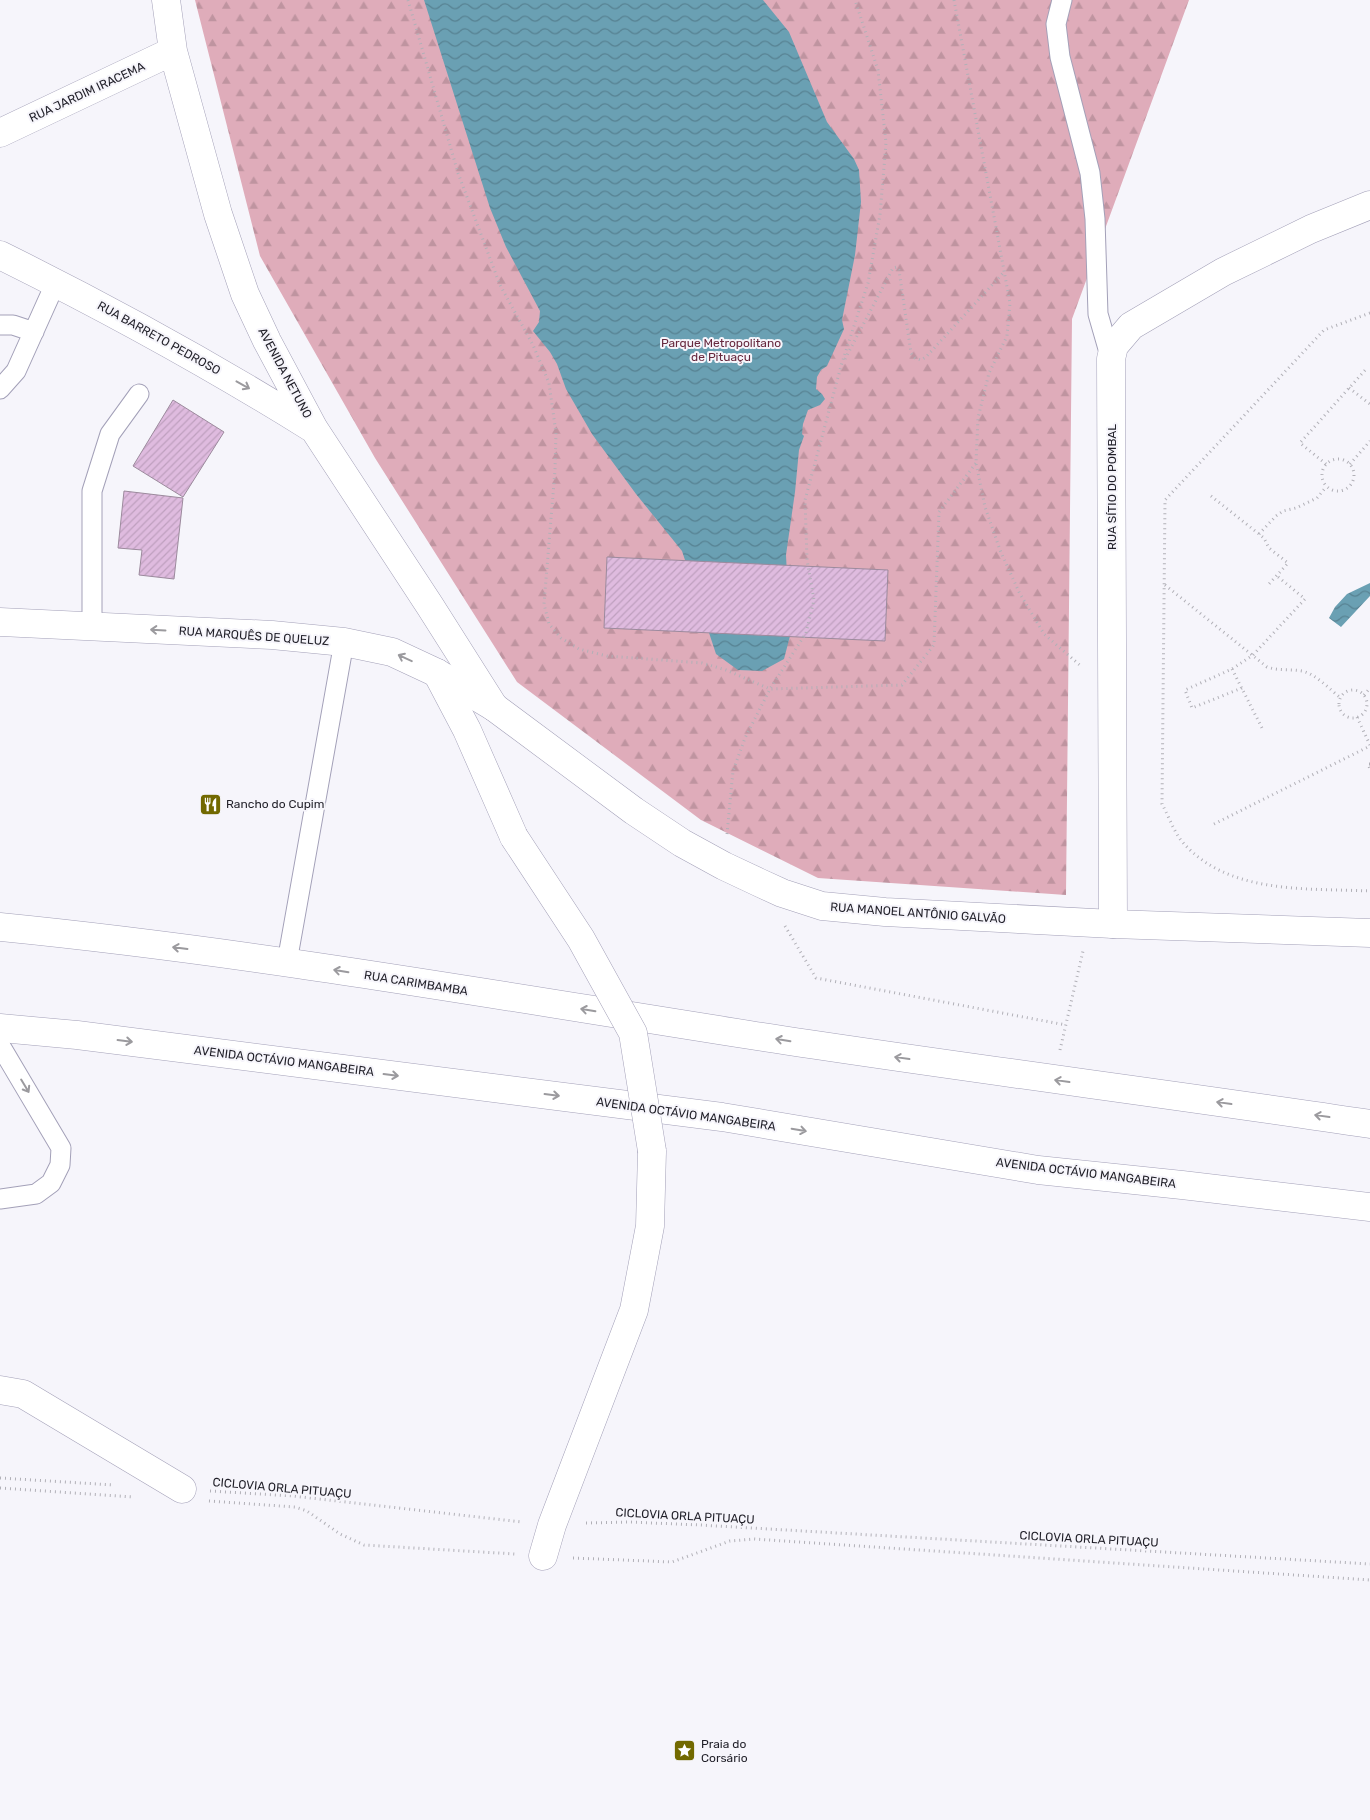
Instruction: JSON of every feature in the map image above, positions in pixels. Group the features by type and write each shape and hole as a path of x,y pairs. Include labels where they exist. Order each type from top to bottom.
{"street":[{"name":"AVENIDA NETUNO","path":"166,0 174,51 218,214 245,294 267,341 314,428 494,707"},
{"name":"RUA JARDIM IRACEMA","path":"0,133 174,51"},
{"name":"RUA SÍTIO DO POMBAL","path":"1101,923 1112,686 1112,359 1114,346 1131,326 1223,272 1311,229 1370,205"},
{"name":"RUA BARRETO PEDROSO","path":"0,254 110,310 245,386 314,428"},
{"name":"RUA MARQUÊS DE QUELUZ","path":"0,622 272,635 344,642 392,652 437,673 494,707"},
{"path":"437,673 467,730 514,838 581,939 633,1033 652,1151 650,1226 634,1310 552,1525 543,1556"},
{"name":"RUA MANOEL ANTÔNIO GALVÃO","path":"494,707 634,811 682,843 724,866 782,893 822,906 886,912 1101,923 1370,933"},
{"name":"RUA CARIMBAMBA","path":"0,927 74,934 287,962 831,1048 1053,1080"},
{"name":"AVENIDA OCTÁVIO MANGABEIRA","path":"0,1028 77,1034 722,1117 1038,1170 1370,1207"},
{"path":"1053,1080 1370,1124"},
{"path":"0,1390 22,1394 182,1489"}],"lane":[{"path":"1062,0 1056,24 1060,57 1090,173 1095,219 1098,314 1112,359"},
{"path":"0,389 16,370 56,282"},
{"path":"0,325 12,325 34,332"},
{"path":"92,627 92,491 110,434 139,394"},
{"path":"287,962 344,642"},
{"path":"0,1044 62,1148 60,1164 51,1183 36,1194 0,1199"}],"path":[{"path":"408,0 458,173 500,285 533,345 549,384 556,433 555,470 544,604 548,624 561,638 579,649 608,656 702,663 726,670 770,689 902,685 934,645 939,512 976,463"},
{"path":"724,866 733,772 745,738 770,689 806,633 814,600 807,560 805,500 841,366 868,284 880,215 886,143 878,70 855,0"},
{"path":"954,0 1010,303 1007,336 988,373 978,418 976,463 985,507 1000,550 1019,592 1044,634 1076,664 1112,686"},
{"path":"841,366 893,268 897,267 899,270 911,353 915,358 921,360 926,357 1004,272"},
{"path":"1370,313 1324,330 1165,500 1162,804 1179,838 1204,863 1240,880 1276,887 1370,892"},
{"path":"1326,464 1300,443 1367,368"},
{"path":"1349,388 1370,404"},
{"path":"1350,464 1370,441"},
{"path":"1333,459 1341,459 1350,464 1355,471 1355,478 1351,486 1338,493 1326,486 1322,479 1322,471 1326,464 1333,459"},
{"path":"1259,534 1276,516 1283,511 1296,508 1317,498 1326,486"},
{"path":"1211,496 1264,538 1269,548 1288,562 1270,584"},
{"path":"1242,688 1192,708 1185,690 1232,669 1253,655 1305,599 1276,576"},
{"path":"1165,585 1267,667 1309,673 1340,698"},
{"path":"1232,669 1263,730"},
{"path":"1364,695 1370,688"},
{"path":"1354,690 1364,695 1366,700 1365,710 1357,717 1347,716 1342,713 1340,708 1340,698 1349,691 1354,690"},
{"path":"1214,824 1370,745 1357,717"},
{"path":"1370,764 1368,764 1370,769"},
{"path":"782,922 816,978 1066,1025"},
{"path":"1053,1080 1066,1025 1101,923"},
{"path":"0,1478 115,1485"},
{"path":"0,1488 138,1497"},
{"name":"CICLOVIA ORLA PITUAÇU","path":"182,1489 293,1496 552,1525 601,1521 638,1522 1370,1564"},
{"path":"206,1501 295,1507 307,1511 340,1534 364,1546 672,1562 730,1541 754,1539 1370,1580"}],"green space":[{"name":"Parque Metropolitano de Pituaçu","path":"195,0 1189,0 1072,319 1066,895 818,878 701,820 517,682 375,458 260,256"}],"water":[{"path":"424,0 763,0 789,32 827,122 854,159 859,170 861,202 855,255 842,320 844,329 827,366 821,370 817,377 816,389 825,399 820,405 808,410 803,424 802,434 804,436 799,450 786,555 790,636 784,659 762,671 738,670 716,654 682,551 636,494 592,434 566,389 557,364 533,331 539,322 540,311 506,247 490,208"},
{"path":"1370,583 1370,596 1341,627 1329,618 1335,607 1347,594"}],"building":[{"path":"173,400 224,432 183,497 133,466"},
{"path":"124,491 183,498 174,579 139,575 142,550 118,548"},
{"path":"607,557 888,570 885,641 604,628"}],"place":[{"name":"Rancho do Cupim","path":"210,804"},
{"name":"Praia do Corsário","path":"685,1751"}]}
